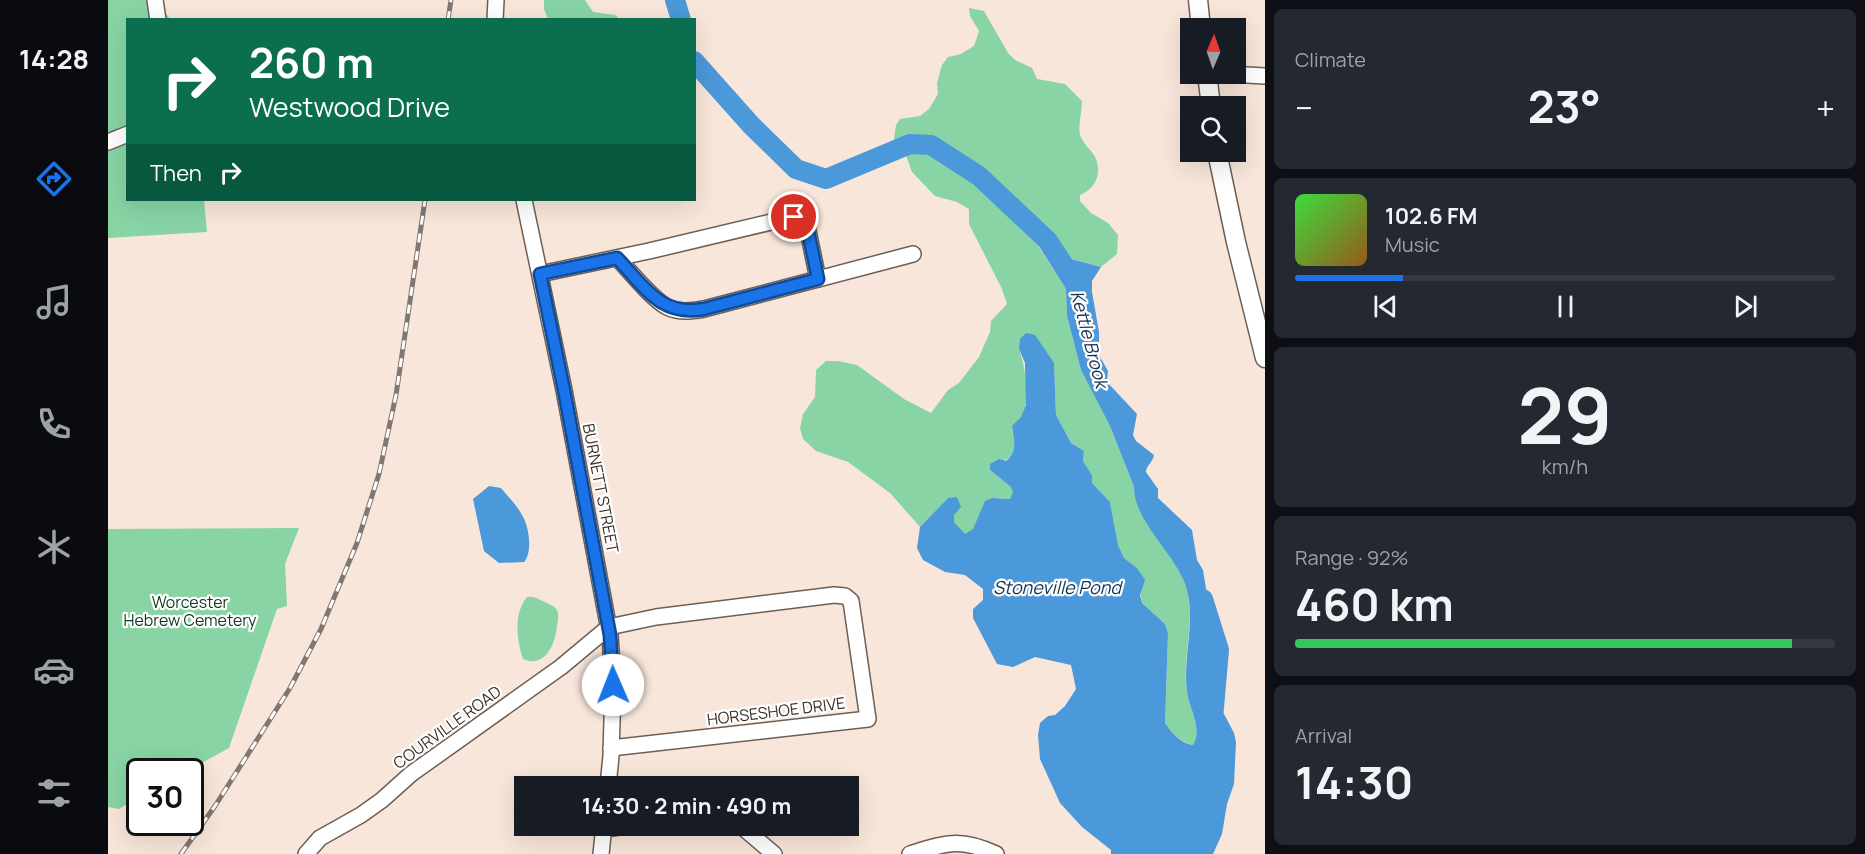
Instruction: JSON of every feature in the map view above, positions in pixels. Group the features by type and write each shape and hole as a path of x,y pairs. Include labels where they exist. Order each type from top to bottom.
{"main road":[{"path":"1219,162 1265,358"}],"street":[{"path":"155,0 158,18"},
{"path":"495,18 496,0"},
{"path":"1246,75 1265,76"},
{"path":"108,142 126,135"},
{"name":"BURNETT STREET","path":"524,201 564,390 609,627 613,661 609,776"},
{"path":"540,274 792,217 800,219 807,226 818,279"},
{"path":"617,258 659,301 667,307 687,312 913,255"},
{"name":"HORSESHOE DRIVE","path":"609,627 656,617 838,595 846,596 852,604 868,719 611,748"},
{"name":"COURVILLE ROAD","path":"306,854 320,838 377,804 411,774 561,667 609,627"},
{"path":"601,854 603,836"},
{"path":"753,836 774,854"},
{"path":"910,854 952,843 972,845 996,854"}],"green space":[{"path":"108,0 155,0 169,18 126,18 126,201 204,201 207,232 108,238"},
{"path":"544,0 585,0 593,12 615,15 619,18 548,18"},
{"path":"969,8 984,11 1008,53 1015,60 1032,68 1037,79 1065,84 1082,101 1080,135 1097,161 1098,173 1091,188 1080,195 1080,201 1091,213 1108,223 1118,235 1117,254 1101,267 1071,259 1048,241 1037,244 1066,289 1067,316 1081,370 1110,426 1134,487 1135,498 1140,510 1178,569 1188,593 1190,621 1186,677 1188,698 1197,732 1193,745 1177,737 1165,723 1168,633 1165,624 1142,603 1137,568 1124,558 1118,545 1110,502 1092,483 1092,475 1083,461 1084,451 1071,443 1056,415 1054,363 1019,349 1026,382 1025,409 1012,427 1015,446 1012,456 990,470 1014,492 1010,499 992,498 986,501 973,529 965,535 954,522 948,498 920,527 890,493 848,462 816,451 803,439 800,428 803,414 815,397 816,370 826,361 857,365 904,399 931,413 948,390 959,383 979,357 990,332 991,321 1007,304 1002,289 969,224 969,209 957,202 935,196 912,172 906,155 894,139 896,125 900,119 920,116 929,109 938,94 937,83 942,65 948,57 961,54 974,46 979,31 970,16"},
{"name":"Worcester Hebrew Cemetery","path":"299,528 285,564 287,606 277,609 229,748 204,762 204,758 126,758 126,805 119,809 108,807 108,529"},
{"path":"527,597 536,598 551,605 557,610 558,616 552,646 544,657 531,661 523,659 518,636 518,619"}],"water":[{"name":"Stoneville Pond","path":"1048,241 1071,259 1101,267 1092,281 1092,292 1099,332 1099,355 1108,371 1107,382 1137,414 1133,435 1136,441 1154,455 1146,472 1158,489 1158,498 1192,530 1197,560 1203,570 1211,619 1211,667 1215,694 1218,706 1234,733 1236,742 1234,784 1227,804 1222,834 1213,854 1111,854 1111,850 1082,827 1060,803 1040,759 1038,735 1040,723 1048,716 1055,715 1065,706 1076,689 1071,665 1035,657 1013,667 997,664 973,618 973,609 983,600 983,589 965,575 945,572 923,560 917,548 920,527 948,498 957,497 961,507 954,515 954,522 965,534 973,529 985,501 992,498 1010,499 1013,492 1011,487 990,470 990,464 999,459 1006,461 1014,450 1012,426 1021,417 1026,405 1025,363 1019,349 1020,339 1026,333 1035,335 1054,363 1056,415 1071,443 1084,451 1083,461 1092,475 1092,483 1110,502 1118,545 1124,558 1137,568 1145,580 1140,595 1142,603 1165,624 1168,633 1165,723 1180,740 1193,745 1197,732 1188,698 1186,677 1190,621 1188,593 1177,568 1140,511 1135,499 1134,487 1110,426 1081,370 1067,316 1066,289 1037,243"},
{"path":"489,486 501,488 518,508 524,520 529,546 524,562 499,563 484,551 473,499"}],"waterway":[{"name":"Kettle Brook","path":"675,0 680,18"},
{"name":"Kettle Brook","path":"696,63 751,125 796,169 826,179 910,144 931,145 979,176 1048,241 1063,264"},
{"name":"Kettle Brook","path":"1203,599 1219,650 1213,719"}],"railway":[{"path":"448,18 451,0"},
{"path":"181,854 215,806 290,688 321,629 357,543 379,474 396,395 425,201"}],"route":[{"path":"613,685 610,635 540,274 617,258 667,307 687,312 704,309 818,279 807,226 794,217"}]}
